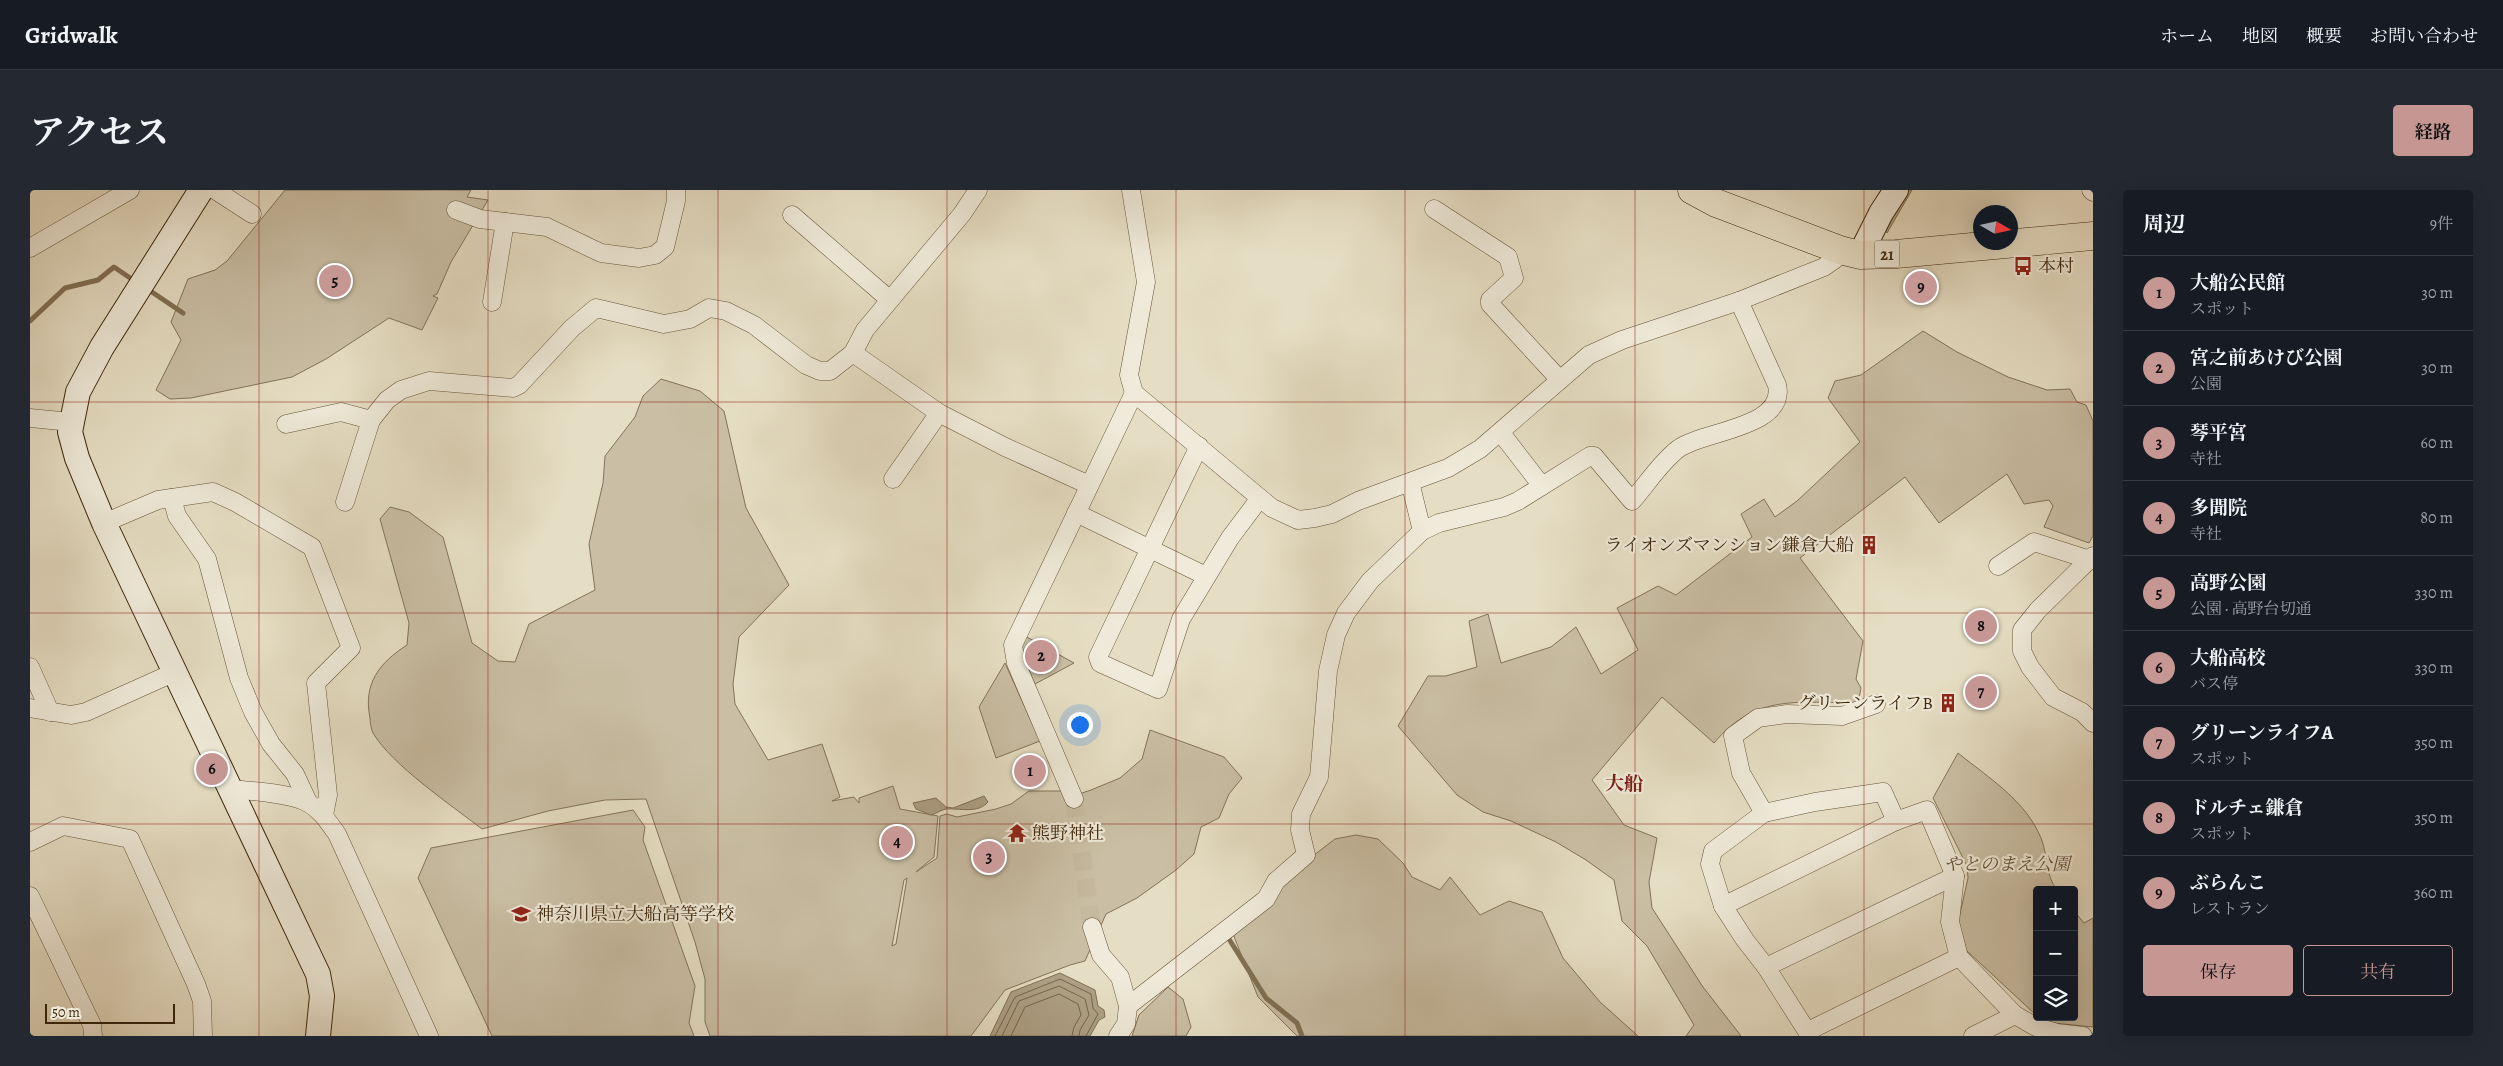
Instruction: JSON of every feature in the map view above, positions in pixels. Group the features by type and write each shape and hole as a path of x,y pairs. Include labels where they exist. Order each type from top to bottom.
{"main road":[{"name":"21","path":"1692,190 1719,196 1850,253 1905,253 2093,236"}],"street":[{"path":"30,248 130,190"},
{"path":"200,190 102,347 78,392 70,432 77,458 104,523 318,974 322,996 318,1036"},
{"path":"214,190 252,214"},
{"path":"456,210 480,219 547,227 600,253 639,258 655,255 665,247 676,201 676,190"},
{"path":"345,502 371,420 382,405 401,390 429,382 513,388 519,385 572,328 596,308 664,324 690,319 709,308 726,311 754,325 806,365 820,371 830,371 853,353 865,330 962,214 978,190"},
{"path":"1131,190 1146,282 1129,375 1134,393 1260,498 1298,520 1332,514 1448,468 1480,449 1589,355 1622,340 1739,301 1824,267 1850,253 1881,214 1896,190"},
{"path":"1434,209 1508,257 1514,278 1490,300 1490,304 1560,380"},
{"path":"792,215 890,300"},
{"path":"492,302 505,222"},
{"path":"1128,1006 1266,900 1276,881 1306,855 1300,830 1301,814 1319,776 1325,692 1336,635 1346,613 1370,582 1422,531 1457,518 1504,507 1590,456 1594,456 1632,501 1679,448 1690,442 1735,430 1775,406 1780,394 1777,385 1739,301"},
{"path":"853,353 939,413 1006,447 1089,485"},
{"path":"1074,798 1016,663 1013,645 1134,393"},
{"path":"286,424 341,412 371,420"},
{"path":"893,478 939,413"},
{"path":"30,418 71,422"},
{"path":"1500,432 1542,486"},
{"path":"1198,446 1098,657 1100,663 1158,690 1181,620 1206,576 1260,498"},
{"path":"1410,482 1422,531"},
{"path":"104,523 158,500 213,492 312,547 351,648 316,683 328,795 324,815"},
{"path":"172,498 177,516 207,559 240,678 254,712 271,744 295,774 308,802"},
{"path":"1076,513 1206,576"},
{"path":"1998,566 2034,542 2091,558 2038,610 2022,630 2022,651 2030,667 2053,697 2082,712 2093,723"},
{"path":"30,667 50,712"},
{"path":"30,708 71,715 86,712 175,672"},
{"path":"1764,813 1742,773 1733,736 1758,718 1787,714 1842,716 1876,704"},
{"path":"231,789 275,794 308,802 324,815 337,834 429,1036"},
{"path":"1896,821 1883,792 1814,802 1764,813 1713,851 1710,864 1723,906 1809,1033 1959,957"},
{"path":"1723,906 1896,821 1927,810 1955,876 1950,922 1959,957 2015,1015 2036,1028 2082,1036"},
{"path":"30,842 63,826 130,839 196,984 202,1001 203,1036"},
{"path":"1766,967 1955,876"},
{"path":"30,896 92,1025 93,1036"},
{"path":"1092,928 1101,955 1120,977 1128,1006 1126,1024 1118,1036"},
{"path":"1973,1036 2015,1015"}],"green space":[{"path":"285,190 471,190 467,197 488,200 451,262 437,294 433,296 438,298 422,330 389,318 326,359 292,377 191,398 170,399 156,390 181,340 171,322 188,279 215,270 227,261"},
{"path":"1923,331 1957,352 2008,377 2047,390 2070,389 2077,402 2086,405 2093,421 2093,536 2089,543 2044,527 2053,506 2049,500 2024,504 2007,474 1939,523 1905,477 1800,558 1863,641 1856,679 1861,688 1858,703 1798,702 1762,708 1730,727 1714,743 1662,697 1592,780 1624,825 1657,838 1649,882 1652,908 1703,987 1741,1036 1686,1036 1694,1025 1647,946 1622,921 1614,880 1556,842 1511,821 1483,812 1457,795 1398,726 1428,676 1446,676 1477,667 1469,621 1488,614 1501,663 1551,647 1576,627 1601,674 1638,650 1617,608 1658,586 1676,595 1752,537 1741,514 1764,499 1775,517 1797,501 1860,442 1828,398 1835,381 1861,375"},
{"path":"661,379 700,391 724,411 746,508 789,585 739,637 733,684 735,704 768,760 822,744 840,797 832,801 854,797 859,803 859,798 893,786 900,809 938,816 934,857 916,872 937,858 940,816 947,814 957,817 996,809 1011,804 1029,791 1063,791 1079,794 1091,790 1120,778 1142,759 1150,730 1224,757 1242,778 1229,794 1219,818 1201,827 1194,854 1176,870 1137,898 1106,914 1085,961 1005,990 971,1036 710,1036 705,1022 705,979 695,942 646,799 605,800 548,811 482,829 408,771 382,745 373,733 368,706 371,685 375,676 388,659 407,645 409,623 380,519 390,507 409,512 443,537 472,643 498,661 515,662 529,624 595,590 589,544 603,483 605,456 635,417 643,396","holes":["907,878 896,944 892,946 904,880"]},
{"path":"1025,636 1074,663 1035,684 1019,648"},
{"path":"1005,663 1040,741 996,758 979,707"},
{"name":"やとのまえ公園","path":"1958,753 2016,801 2026,813 2041,838 2050,878 2054,886 2033,886 2033,1012 1966,950 1958,923 1968,878 1967,866 1933,798"},
{"name":"神奈川県立大船高等学校","path":"633,810 645,827 643,840 695,986 689,1023 694,1036 492,1036 418,878 431,848"},
{"path":"1356,835 1378,839 1403,863 1412,877 1440,890 1450,877 1480,915 1509,901 1542,912 1563,958 1600,1002 1638,1036 1297,1036 1258,997 1231,929 1284,878 1335,839"},
{"name":"やとのまえ公園","path":"2078,916 2084,923 2093,918 2093,1027 2043,1022 2078,1021"},
{"path":"1168,987 1183,999 1191,1027 1186,1036 1132,1036 1139,1015"}],"water":[{"path":"1906,190 1912,190 1887,233 1883,228"},
{"path":"984,796 988,802 979,808 968,810 946,809 931,815 916,809 913,803 936,798 946,807 953,808"},
{"path":"1060,973 1095,990 1098,1006 1104,1010 1105,1017 1099,1020 1090,1036 990,1036 1011,992"}],"waterway":[{"path":"30,321 65,288 98,280 114,267 136,282"},
{"path":"146,288 183,313"},
{"path":"1229,939 1266,998 1297,1023 1302,1036"}],"tunnel":[{"path":"1074,799 1092,927"}],"place":[{"name":"本村","path":"2023,266"},
{"name":"高野公園","path":"335,281"},
{"name":"ぶらんこ","path":"1921,287"},
{"name":"ライオンズマンション鎌倉大船","path":"1869,545"},
{"name":"ドルチェ鎌倉","path":"1981,626"},
{"name":"宮之前あけび公園","path":"1041,656"},
{"name":"グリーンライフA","path":"1981,692"},
{"name":"グリーンライフB","path":"1948,703"},
{"name":"大船高校","path":"212,769"},
{"name":"大船公民館","path":"1030,771"},
{"name":"熊野神社","path":"1017,833"},
{"name":"多聞院","path":"897,842"},
{"name":"琴平宮","path":"989,857"},
{"name":"神奈川県立大船高等学校","path":"521,914"}],"district":[{"name":"大船","path":"1624,783"}]}
